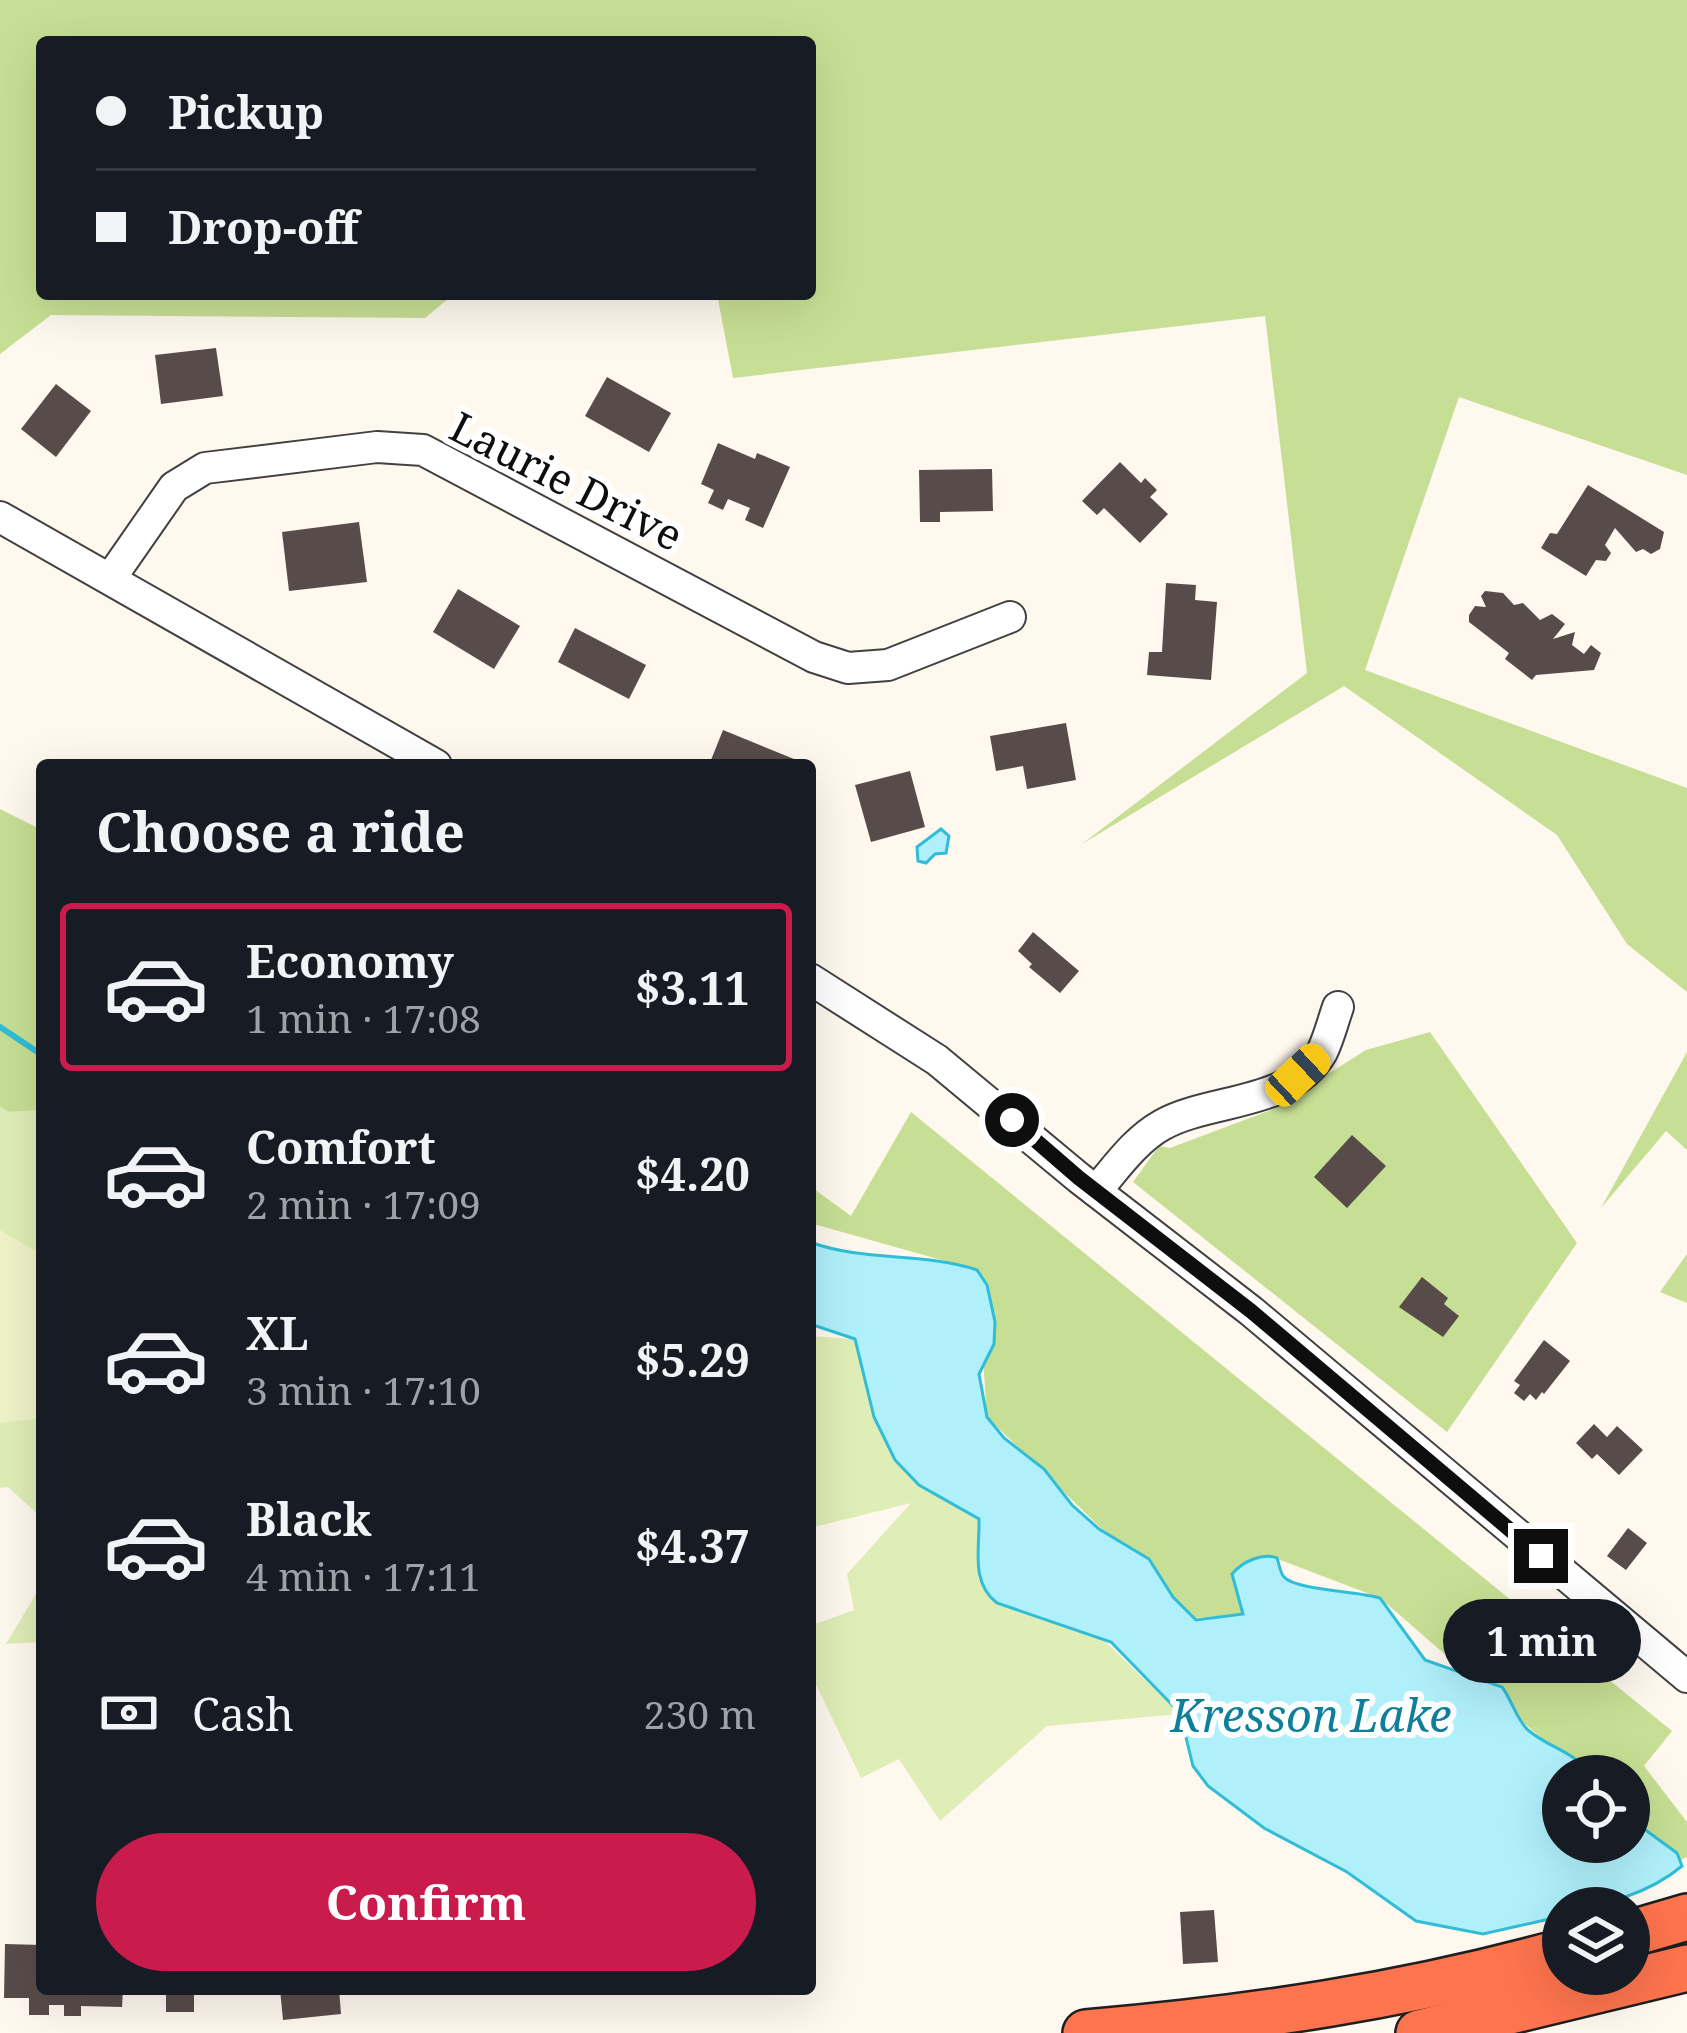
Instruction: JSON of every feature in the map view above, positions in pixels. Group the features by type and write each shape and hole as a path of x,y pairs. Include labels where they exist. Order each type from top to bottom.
{"highway":[{"path":"1650,1928 1687,1917"},
{"path":"1086,2033 1339,2005 1542,1958"},
{"path":"1650,1976 1687,1968"},
{"path":"1650,1985 1687,1993"},
{"path":"1419,2033 1570,1995"}],"street":[{"name":"Laurie Drive","path":"110,579 174,487 205,468 377,447 423,450 814,657 848,668 888,665 1010,616"},
{"path":"0,517 425,759"},
{"path":"816,983 937,1060 1251,1311 1687,1677"},
{"path":"1096,1191 1138,1142 1160,1126 1189,1113 1267,1092 1298,1075 1321,1054 1338,1007"}],"green space":[{"path":"0,0 1687,0 1687,475 1459,397 1365,670 1687,788 1687,992 1627,944 1557,835 1344,686 1082,844 1307,673 1265,316 733,378 718,300 816,300 816,36 36,36 36,300 447,300 425,318 51,315 0,354"},
{"path":"0,809 36,827 36,1110 9,1112 0,1107"},
{"path":"1430,1032 1577,1243 1447,1432 1133,1182 1159,1146 1170,1148 1271,1110 1366,1050"},
{"path":"1687,1052 1687,1150 1666,1131 1601,1208"},
{"path":"0,1107 9,1112 36,1110 36,1513 8,1487 0,1488"},
{"path":"911,1112 1672,1731 1650,1758 1561,1755 1380,1598 1270,1556 1233,1574 1243,1614 1193,1618 987,1417 977,1270 816,1225 816,1190 851,1216"},
{"path":"0,1230 36,1251 36,1419 0,1423"},
{"path":"1687,1254 1687,1303 1660,1292"},
{"path":"816,1336 855,1339 895,1460 979,1519 1180,1714 1047,1726 940,1821 899,1759 861,1778 816,1684 816,1624 854,1610 847,1574 911,1503 816,1527"},
{"path":"36,1594 36,1642 6,1644"},
{"path":"1650,1774 1687,1822 1687,1857 1681,1860 1650,1833"}],"water":[{"path":"941,829 949,836 946,853 935,854 926,863 918,861 917,847"},
{"name":"Kresson Lake","path":"816,1244 977,1270 987,1285 995,1322 994,1344 979,1374 987,1417 1099,1529 1149,1559 1173,1597 1196,1620 1243,1614 1232,1574 1265,1556 1277,1558 1290,1581 1380,1598 1425,1660 1502,1687 1528,1730 1567,1755 1542,1755 1542,1863 1650,1863 1650,1833 1677,1853 1682,1866 1649,1887 1542,1887 1542,1921 1483,1934 1416,1921 1347,1872 1264,1828 1208,1786 1193,1766 1180,1713 1111,1642 997,1603 980,1575 979,1519 919,1485 895,1460 874,1417 855,1339 816,1326"}],"building":[{"path":"216,348 223,396 161,404 155,355"},
{"path":"607,377 671,413 649,452 585,416"},
{"path":"56,384 91,411 56,457 21,429"},
{"path":"718,443 790,467 763,528 745,520 750,508 728,499 723,510 708,503 714,490 701,484"},
{"path":"1120,462 1141,483 1145,478 1157,490 1150,497 1168,514 1140,543 1104,508 1097,515 1082,501"},
{"path":"992,469 993,511 940,512 940,522 920,522 919,470"},
{"path":"1588,485 1664,532 1660,549 1651,554 1643,549 1636,552 1615,528 1605,545 1611,553 1606,561 1596,560 1586,576 1541,548 1550,533 1557,534"},
{"path":"359,522 367,582 289,591 282,532"},
{"path":"1166,583 1196,585 1195,600 1217,602 1211,680 1147,675 1149,652 1162,652"},
{"path":"458,589 520,626 494,669 433,632"},
{"path":"1485,591 1503,593 1514,605 1523,603 1540,620 1552,614 1565,624 1553,639 1575,632 1572,645 1584,654 1591,645 1601,653 1594,670 1536,675 1532,680 1505,659 1509,653 1469,622 1475,606 1486,607 1481,596"},
{"path":"575,628 646,665 629,699 558,662"},
{"path":"1066,723 1076,780 1027,789 1023,766 996,771 990,736"},
{"path":"723,730 794,759 711,759"},
{"path":"910,771 925,827 871,842 855,785"},
{"path":"1033,932 1079,971 1060,993 1018,951"},
{"path":"1352,1135 1386,1166 1347,1208 1314,1177"},
{"path":"1422,1277 1448,1298 1444,1304 1459,1316 1443,1337 1399,1307"},
{"path":"1544,1340 1570,1361 1544,1394 1536,1400 1530,1394 1524,1401 1514,1393 1520,1385 1514,1381"},
{"path":"1594,1424 1607,1437 1617,1426 1643,1450 1619,1475 1597,1454 1592,1459 1576,1443"},
{"path":"1628,1528 1647,1543 1626,1570 1607,1556"},
{"path":"1214,1910 1218,1962 1183,1964 1180,1912"},
{"path":"5,1944 36,1945 36,1995 123,1995 122,2007 81,2006 81,2016 64,2016 64,2005 49,2005 49,2015 29,2015 29,1998 4,1998"},
{"path":"166,1995 194,1995 194,2012 166,2012"},
{"path":"281,1995 339,1995 341,2014 283,2020"}],"waterway":[{"path":"0,1027 36,1051"}],"route":[{"path":"1012,1120 1251,1311 1541,1556"}]}
